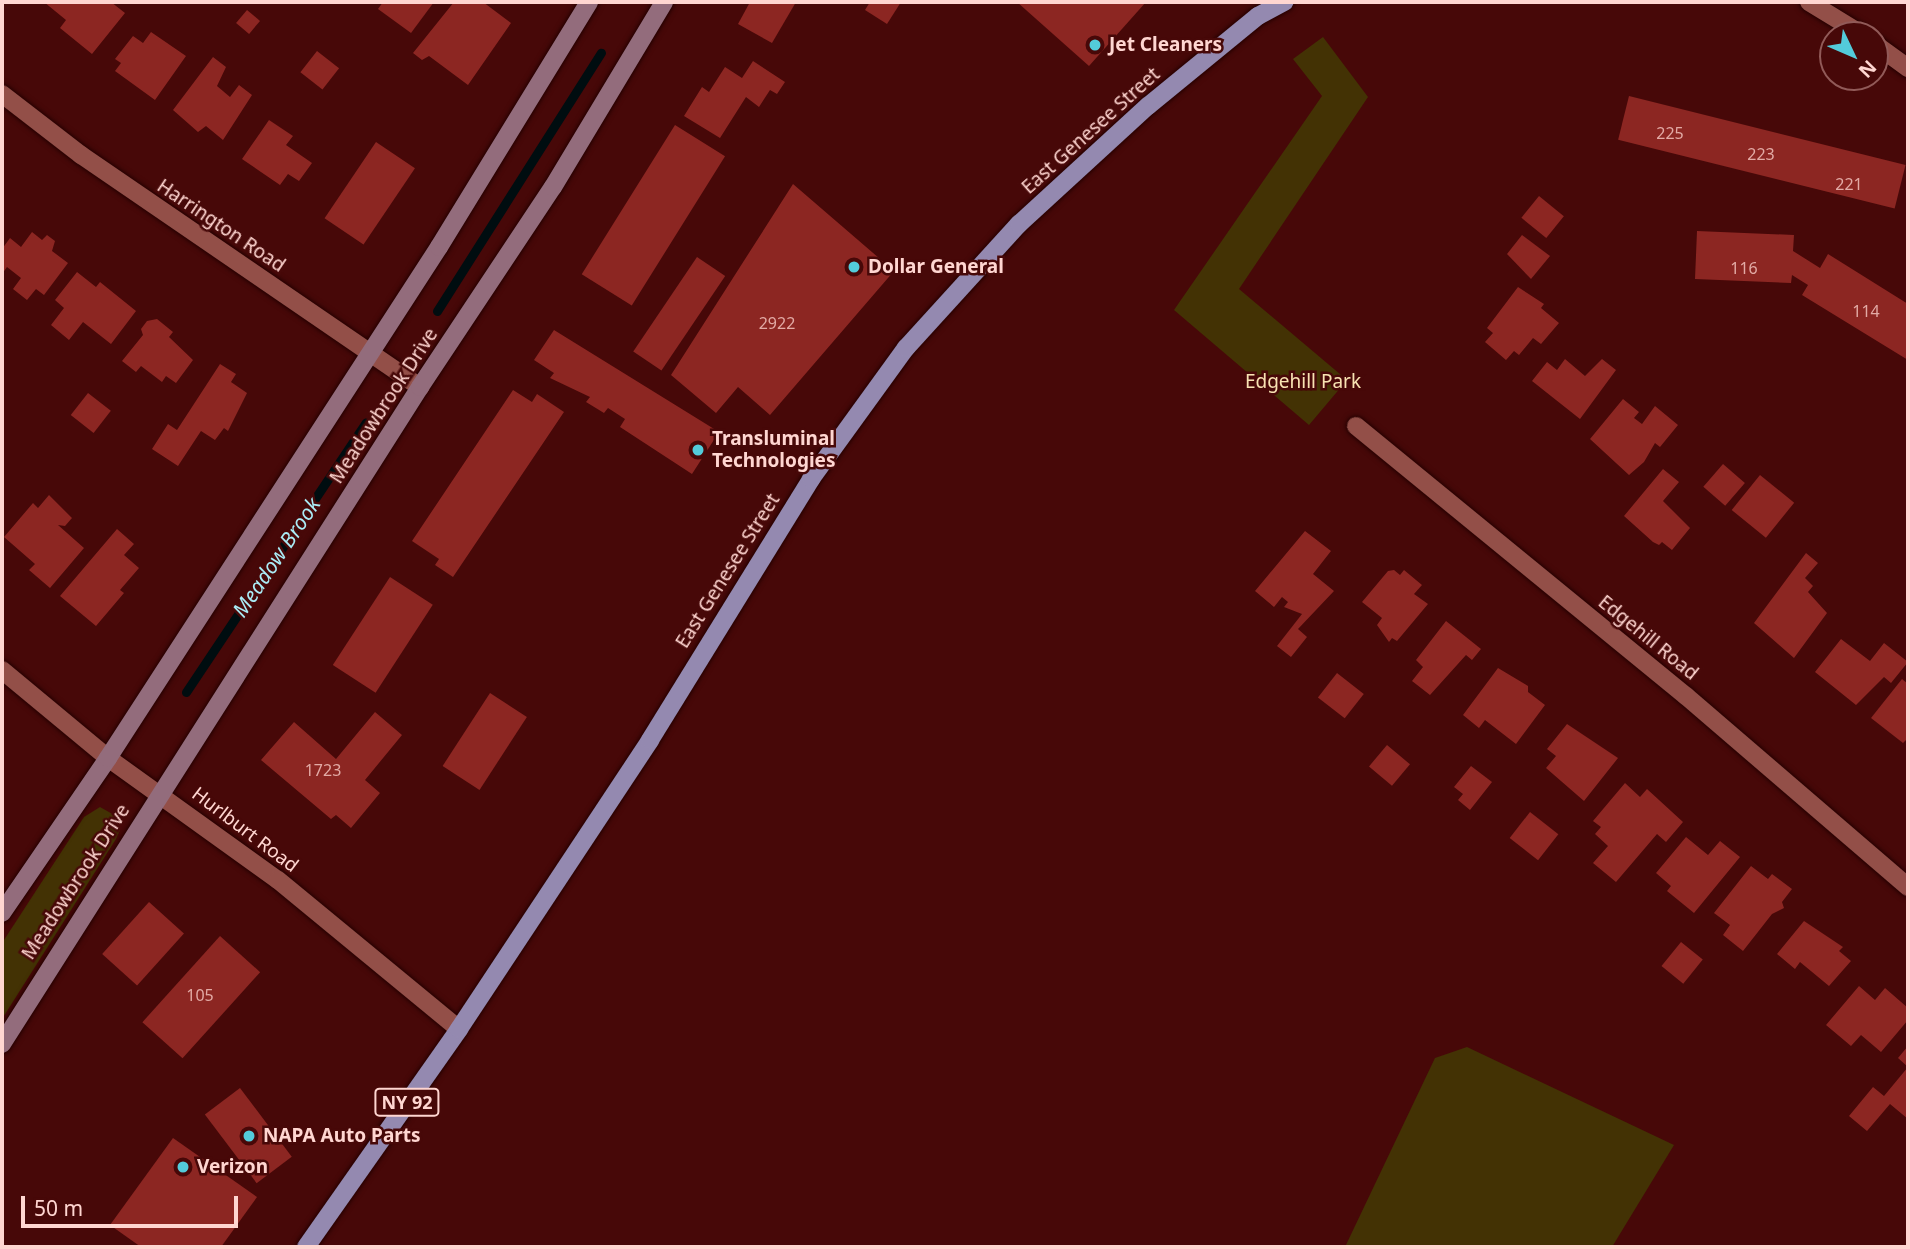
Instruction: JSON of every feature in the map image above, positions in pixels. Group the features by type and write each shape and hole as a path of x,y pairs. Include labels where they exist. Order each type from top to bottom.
{"main road":[{"name":"East Genesee Street","path":"306,1247 459,1028 650,740 795,502 906,348 1019,224 1148,106 1258,16 1284,2"}],"street":[{"path":"2,913 108,758 369,353 589,2"},
{"path":"1809,2 1840,21"},
{"name":"Meadowbrook Drive","path":"2,1044 159,793 420,387 553,187 658,4"},
{"path":"1889,54 1908,68"},
{"name":"Harrington Road","path":"2,94 81,155 420,387"},
{"name":"Edgehill Road","path":"1356,426 1696,705 1908,887"},
{"name":"Hurlburt Road","path":"2,670 108,758 278,880 459,1028"}],"green space":[{"name":"Edgehill Park","path":"1323,37 1368,97 1239,289 1347,380 1309,425 1174,310 1322,96 1293,59"},
{"path":"100,807 116,816 120,830 116,839 2,1019 2,943 84,817"},
{"path":"1467,1047 1674,1145 1612,1247 1345,1247 1435,1058"}],"building":[{"path":"44,2 111,2 125,13 92,54 60,28 66,20"},
{"path":"383,2 434,2 411,33 378,9"},
{"path":"454,2 483,2 511,23 468,85 429,56 422,60 413,53"},
{"path":"750,2 796,2 772,43 738,24"},
{"path":"870,2 901,2 887,24 865,10"},
{"path":"1017,2 1146,2 1089,66"},
{"path":"247,10 260,21 249,34 236,23"},
{"path":"151,32 186,56 155,100 115,71 121,63 115,59 133,36 143,43"},
{"path":"317,51 339,68 322,90 300,72"},
{"path":"213,57 226,67 217,86 230,97 239,85 252,95 223,140 206,126 198,132 173,110"},
{"path":"753,61 785,82 777,94 770,90 759,107 746,97 720,138 684,116 702,87 709,92 725,67 742,78"},
{"path":"1629,96 1906,165 1895,209 1618,140"},
{"path":"269,120 293,136 286,145 312,163 299,181 288,174 280,185 242,159"},
{"path":"675,125 725,156 632,306 582,274"},
{"path":"376,142 415,168 364,245 325,218"},
{"path":"793,184 894,271 770,415 738,387 716,413 671,375"},
{"path":"1539,196 1564,216 1546,238 1521,218"},
{"path":"1697,231 1794,235 1793,251 1820,268 1828,254 1908,304 1908,360 1802,295 1808,285 1792,275 1791,283 1695,279"},
{"path":"32,232 42,240 47,235 55,241 52,251 68,263 44,295 36,289 27,300 13,289 21,278 7,267 2,274 2,249 10,238 21,247"},
{"path":"1522,235 1550,256 1531,279 1507,254"},
{"path":"697,257 725,276 661,371 633,352"},
{"path":"77,272 96,287 100,282 136,311 111,344 83,322 69,340 51,325 64,308 55,300"},
{"path":"1518,287 1544,304 1541,308 1559,323 1541,344 1533,338 1519,355 1514,351 1506,360 1485,342 1493,333 1487,328"},
{"path":"157,319 173,332 169,337 193,360 176,383 166,376 162,382 141,366 136,372 122,361 143,335 141,329 147,321"},
{"path":"554,330 719,432 692,474 620,427 625,419 608,408 604,413 586,402 590,397 550,378 554,373 534,360"},
{"path":"1565,359 1585,376 1602,359 1616,370 1580,419 1532,381 1547,362 1557,370"},
{"path":"220,364 236,374 231,382 247,393 228,431 224,428 215,440 201,431 178,466 152,449 168,424 177,430"},
{"path":"513,390 532,402 537,394 564,412 453,577 435,565 439,559 412,541"},
{"path":"88,393 111,411 94,433 71,415"},
{"path":"1623,399 1639,412 1634,418 1642,424 1655,406 1678,425 1660,447 1655,443 1644,462 1629,475 1590,439"},
{"path":"1723,464 1745,483 1725,506 1703,487"},
{"path":"1663,469 1679,482 1663,501 1690,528 1672,550 1662,542 1659,545 1653,542 1624,516"},
{"path":"1760,475 1794,503 1766,538 1732,510"},
{"path":"49,495 72,518 65,526 58,525 84,548 50,588 29,570 35,564 4,537 33,503 38,508"},
{"path":"117,529 134,544 124,555 139,568 120,590 124,593 96,626 60,596"},
{"path":"1305,531 1331,551 1313,574 1334,591 1298,629 1307,637 1291,657 1277,646 1302,614 1284,607 1288,602 1282,597 1274,607 1255,591"},
{"path":"1806,553 1818,563 1805,578 1813,586 1808,592 1827,613 1794,658 1754,623"},
{"path":"1394,570 1400,575 1404,570 1422,585 1414,594 1428,604 1397,641 1392,638 1389,642 1377,625 1382,618 1362,602 1388,571"},
{"path":"390,577 433,605 376,693 333,665"},
{"path":"1446,621 1481,649 1472,660 1466,655 1430,695 1412,681 1423,667 1416,660"},
{"path":"1841,639 1870,661 1884,643 1908,662 1891,683 1884,677 1856,705 1815,672"},
{"path":"1498,668 1528,686 1528,692 1545,705 1516,744 1485,720 1479,728 1463,715"},
{"path":"1337,673 1364,694 1345,718 1318,697"},
{"path":"1902,679 1908,684 1908,738 1903,743 1871,718"},
{"path":"490,693 527,717 480,790 443,766"},
{"path":"375,712 402,735 365,780 380,793 351,828 336,815 331,819 261,760 294,722 336,759"},
{"path":"1567,724 1618,758 1584,801 1546,768 1556,756 1547,749"},
{"path":"1387,745 1410,764 1392,786 1369,766"},
{"path":"1471,766 1492,782 1470,810 1458,800 1463,794 1454,787"},
{"path":"1625,783 1640,797 1647,789 1683,822 1666,842 1657,834 1616,882 1593,863 1608,846 1595,834 1601,827 1593,821"},
{"path":"1530,812 1558,834 1538,860 1510,838"},
{"path":"1686,837 1708,855 1720,841 1740,857 1694,913 1667,891 1671,886 1656,873"},
{"path":"1751,866 1768,879 1772,874 1792,889 1782,902 1784,908 1772,914 1743,951 1723,935 1730,925 1714,913"},
{"path":"149,902 184,933 137,985 102,954"},
{"path":"1804,921 1843,947 1839,951 1851,961 1829,986 1800,962 1795,969 1777,954"},
{"path":"220,936 260,972 183,1058 142,1022"},
{"path":"1681,942 1703,960 1683,984 1661,966"},
{"path":"1859,986 1875,1000 1885,988 1908,1008 1908,1020 1881,1052 1861,1035 1851,1046 1826,1025"},
{"path":"1908,1046 1908,1067 1898,1058"},
{"path":"1908,1067 1908,1119 1890,1104 1867,1131 1849,1116 1873,1087 1884,1096"},
{"name":"NAPA Auto Parts","path":"240,1088 292,1157 257,1183 205,1114"},
{"name":"Verizon","path":"173,1138 257,1197 221,1247 141,1247 110,1225"}],"waterway":[{"name":"Meadow Brook","path":"437,311 601,53"},
{"name":"Meadow Brook","path":"186,692 366,422"}],"place":[{"name":"Jet Cleaners","path":"1095,45"},
{"name":"Dollar General","path":"854,267"},
{"name":"Transluminal Technologies","path":"698,450"},
{"name":"NAPA Auto Parts","path":"249,1136"},
{"name":"Verizon","path":"183,1167"}]}
